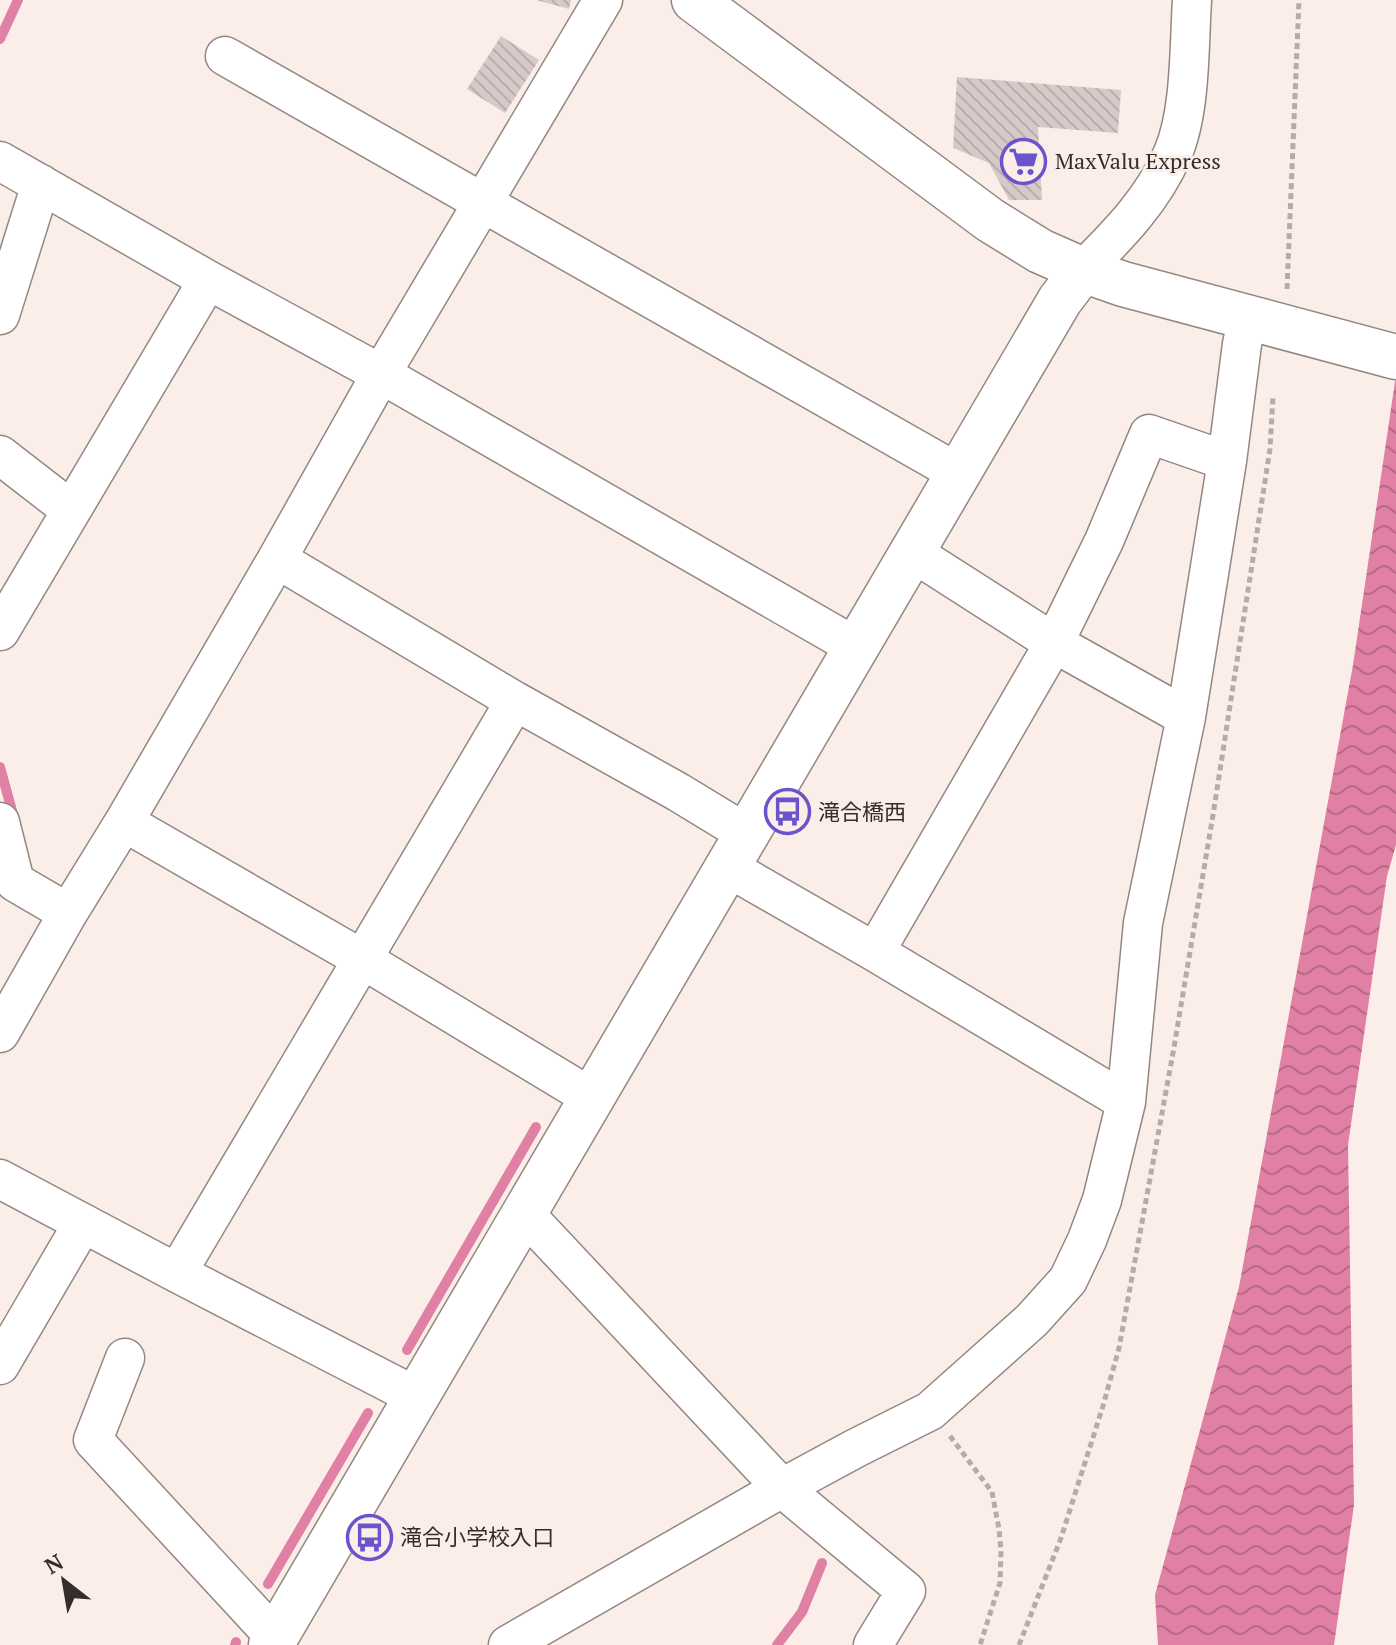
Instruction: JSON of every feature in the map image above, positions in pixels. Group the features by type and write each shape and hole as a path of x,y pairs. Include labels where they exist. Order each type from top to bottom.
{"street":[{"path":"0,1033 277,559 381,374 603,0"},
{"path":"694,0 990,220 1040,251 1123,284 1266,311 1396,357"},
{"path":"125,1358 93,1440 274,1641 1060,300 1151,195 1174,152 1182,124 1192,0"},
{"path":"225,56 958,473"},
{"path":"0,161 381,374 856,647"},
{"path":"0,315 41,184"},
{"path":"0,631 208,280"},
{"path":"508,1645 782,1488 930,1411 1032,1320 1068,1280 1102,1200 1126,1102 1143,923 1186,717 1227,461 1242,344 1266,311"},
{"path":"875,952 1054,643 1104,541 1149,434 1227,461"},
{"path":"0,455 71,510"},
{"path":"912,552 1054,643 1186,717"},
{"path":"277,559 515,701 678,792 737,851 875,952 1126,1102"},
{"path":"177,1273 515,701"},
{"path":"0,822 15,882 68,913"},
{"path":"124,822 362,959 592,1098"},
{"path":"0,1179 417,1397"},
{"path":"524,1213 782,1488 906,1591 873,1645"},
{"path":"0,1365 83,1223"}],"path":[{"path":"1266,311 1299,0"},
{"path":"930,1411 992,1492 1002,1571 980,1645"}],"water":[{"path":"1396,375 1396,845 1387,876 1348,1145 1354,1505 1334,1645 1158,1645 1155,1595 1239,1287 1353,665"}],"building":[{"path":"536,0 571,0 569,9"},
{"path":"501,36 539,60 505,113 467,89"},
{"path":"957,77 1121,90 1118,133 1038,127 1042,200 1009,200 989,163 953,148"}],"waterway":[{"path":"0,39 18,0"},
{"path":"0,767 14,818"},
{"path":"407,1350 536,1127"},
{"path":"268,1584 368,1413"},
{"path":"777,1645 802,1612 822,1563"}],"place":[{"name":"MaxValu Express","path":"1024,161"},
{"name":"滝合橋西","path":"787,812"},
{"name":"滝合小学校入口","path":"369,1537"}]}
